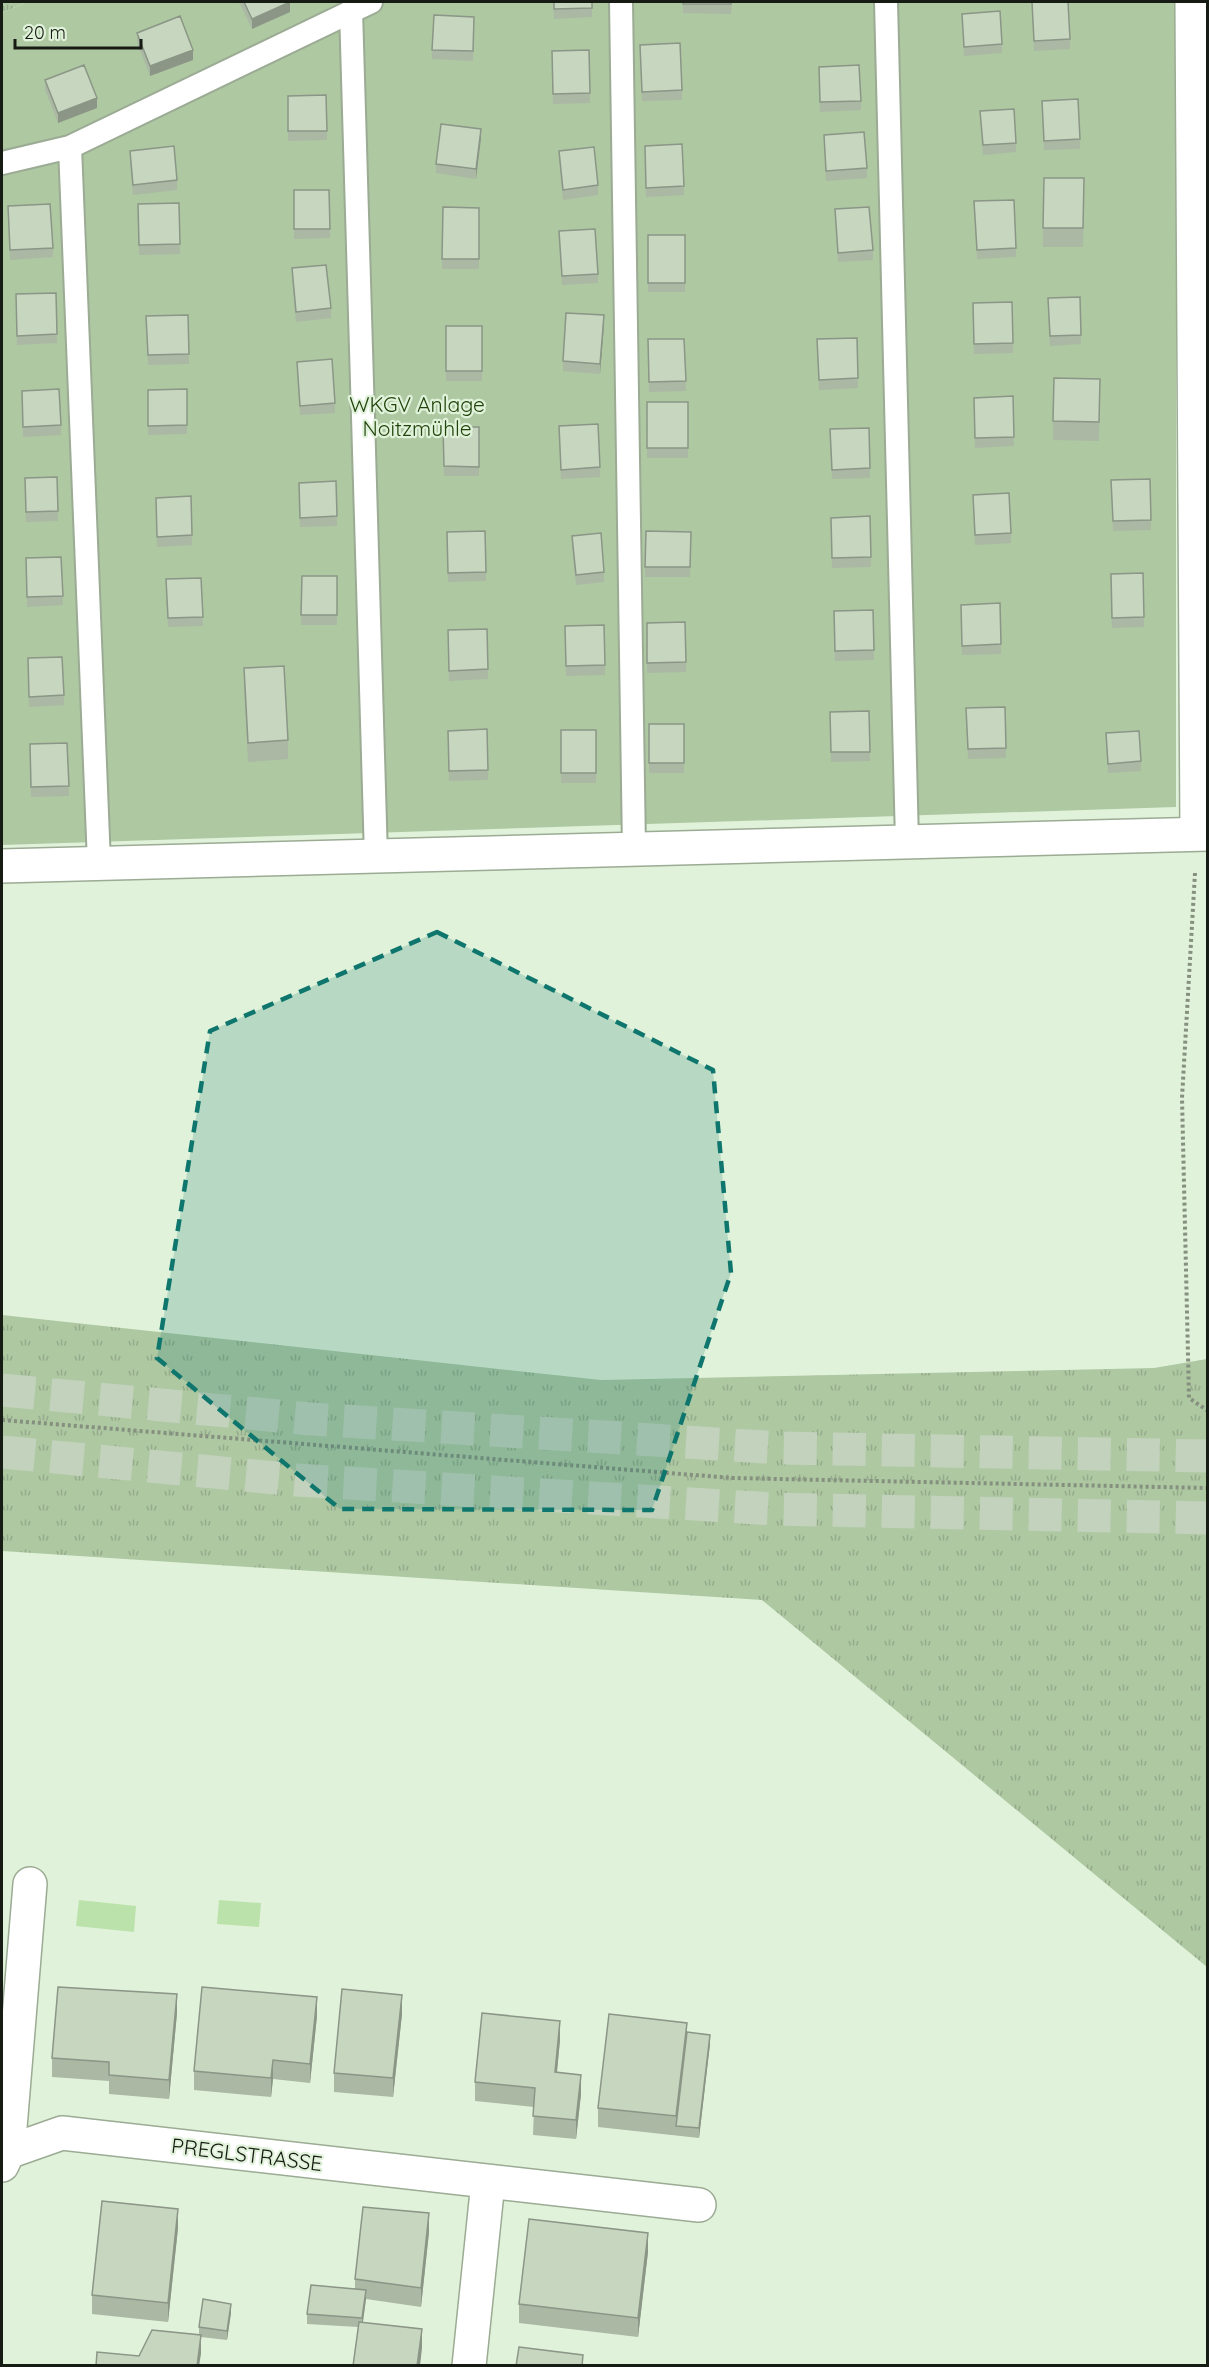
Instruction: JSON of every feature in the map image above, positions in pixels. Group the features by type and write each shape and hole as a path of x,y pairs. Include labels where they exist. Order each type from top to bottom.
{"street":[{"path":"2,866 1202,834 1192,2"},
{"path":"5,2158 30,1884"},
{"name":"PREGLSTRASSE","path":"5,2158 62,2133 699,2205"},
{"path":"469,2366 488,2182"}],"lane":[{"path":"621,2 634,849"},
{"path":"886,2 907,842"},
{"path":"2,163 70,147 361,6 375,857"},
{"path":"70,147 99,863"}],"path":[{"path":"1202,834 1182,1110 1189,1398 1208,1411"},
{"path":"2,1419 732,1478 1208,1488"}],"highlighted area":[{"path":"437,932 713,1070 731,1273 652,1510 340,1509 157,1358 210,1031"}],"green space":[{"path":"2,2 27,2 2,13"},
{"name":"WKGV Anlage Noitzmühle","path":"27,2 1176,2 1176,807 2,845 2,13"},
{"path":"2,1315 601,1380 1154,1368 1207,1359 1207,1967 762,1600 2,1551"}],"shaded area":[{"path":"79,1900 136,1906 134,1932 76,1926"},
{"path":"219,1900 261,1903 259,1927 217,1924"}],"building":[{"path":"244,2 290,2 252,19"},
{"path":"554,2 592,2 592,8 554,9"},
{"path":"683,2 731,2 731,4 683,4"},
{"path":"1032,2 1068,2 1070,39 1034,41"},
{"path":"1000,11 1002,44 964,47 962,14"},
{"path":"434,15 474,17 473,51 432,50"},
{"path":"180,16 193,50 150,66 137,33"},
{"path":"680,43 682,90 642,92 640,45"},
{"path":"589,50 590,93 553,94 552,51"},
{"path":"84,65 97,98 58,113 45,80"},
{"path":"859,65 861,101 820,102 819,67"},
{"path":"326,95 327,131 288,131 288,96"},
{"path":"1078,99 1080,139 1044,141 1042,101"},
{"path":"1014,109 1016,143 983,145 980,111"},
{"path":"441,124 481,129 476,169 436,164"},
{"path":"864,132 867,168 826,171 824,135"},
{"path":"682,144 684,186 646,188 645,146"},
{"path":"174,146 177,180 133,185 130,151"},
{"path":"594,147 598,185 563,190 559,151"},
{"path":"1044,178 1084,178 1083,228 1043,228"},
{"path":"294,190 329,190 330,229 294,229"},
{"path":"1014,200 1016,248 977,250 974,201"},
{"path":"179,203 180,244 139,245 138,204"},
{"path":"50,204 53,248 10,250 8,206"},
{"path":"443,207 479,208 479,259 442,259"},
{"path":"869,207 873,250 838,253 835,209"},
{"path":"595,229 598,274 562,276 559,231"},
{"path":"648,235 685,235 685,283 648,283"},
{"path":"326,265 331,308 296,312 292,268"},
{"path":"56,293 57,334 17,336 16,294"},
{"path":"1080,297 1081,335 1050,336 1048,298"},
{"path":"1012,302 1013,343 974,344 973,303"},
{"path":"566,313 604,315 600,364 563,361"},
{"path":"188,315 189,354 148,355 146,316"},
{"path":"446,326 482,326 482,371 446,371"},
{"path":"857,338 858,378 819,380 817,339"},
{"path":"648,339 684,339 686,381 649,382"},
{"path":"332,359 335,403 300,406 297,362"},
{"path":"1054,378 1100,379 1099,422 1053,421"},
{"path":"59,389 61,425 23,427 22,391"},
{"path":"187,389 187,425 148,426 148,390"},
{"path":"1013,396 1014,437 975,438 974,398"},
{"path":"647,402 688,402 688,448 647,448"},
{"path":"598,424 600,467 561,470 559,426"},
{"path":"443,427 479,427 479,467 444,466"},
{"path":"869,428 870,468 832,470 830,429"},
{"path":"57,477 58,511 26,512 25,478"},
{"path":"1150,479 1151,520 1113,521 1111,480"},
{"path":"336,481 337,516 300,518 299,483"},
{"path":"1009,493 1011,533 975,535 973,495"},
{"path":"191,496 192,535 157,537 156,498"},
{"path":"870,516 871,557 832,558 831,518"},
{"path":"485,531 486,572 448,573 447,532"},
{"path":"646,531 691,532 690,567 645,567"},
{"path":"601,533 604,572 576,575 572,536"},
{"path":"61,557 63,596 27,597 26,558"},
{"path":"1143,573 1144,617 1112,618 1111,574"},
{"path":"302,576 337,576 337,615 301,615"},
{"path":"201,578 203,617 168,618 166,579"},
{"path":"1000,603 1001,644 962,646 961,605"},
{"path":"873,610 874,650 835,651 834,611"},
{"path":"685,622 686,662 647,663 647,623"},
{"path":"604,625 605,665 566,666 565,626"},
{"path":"487,629 488,669 449,671 448,630"},
{"path":"62,657 64,695 29,697 28,658"},
{"path":"284,666 288,740 248,743 244,668"},
{"path":"1005,707 1006,748 968,749 966,708"},
{"path":"869,711 870,752 831,752 830,712"},
{"path":"649,724 684,724 684,763 649,763"},
{"path":"487,729 488,770 449,771 448,731"},
{"path":"561,730 596,730 596,773 561,773"},
{"path":"1139,731 1141,761 1108,764 1106,733"},
{"path":"67,743 69,786 31,787 30,744"},
{"path":"58,1987 177,1994 169,2080 109,2075 109,2062 52,2058"},
{"path":"202,1987 317,1997 310,2064 273,2060 271,2078 194,2071"},
{"path":"342,1989 402,1995 393,2078 334,2073"},
{"path":"482,2013 560,2021 555,2072 581,2075 576,2120 533,2116 535,2088 475,2082"},
{"path":"609,2014 687,2023 676,2116 598,2108"},
{"path":"687,2032 710,2035 699,2128 676,2126"},
{"path":"102,2201 178,2209 168,2303 92,2295"},
{"path":"363,2207 429,2213 421,2288 355,2279"},
{"path":"529,2219 648,2233 638,2318 519,2304"},
{"path":"311,2285 366,2290 362,2318 307,2314"},
{"path":"203,2299 231,2304 227,2331 199,2327"},
{"path":"359,2322 422,2329 417,2366 353,2366"},
{"path":"152,2330 201,2335 197,2366 96,2366 97,2352 139,2356"},
{"path":"519,2347 583,2355 582,2366 516,2366"}],"tunnel":[{"path":"2,1390 311,1419 782,1448 1208,1456"},
{"path":"2,1452 297,1480 774,1509 1208,1518"}]}
